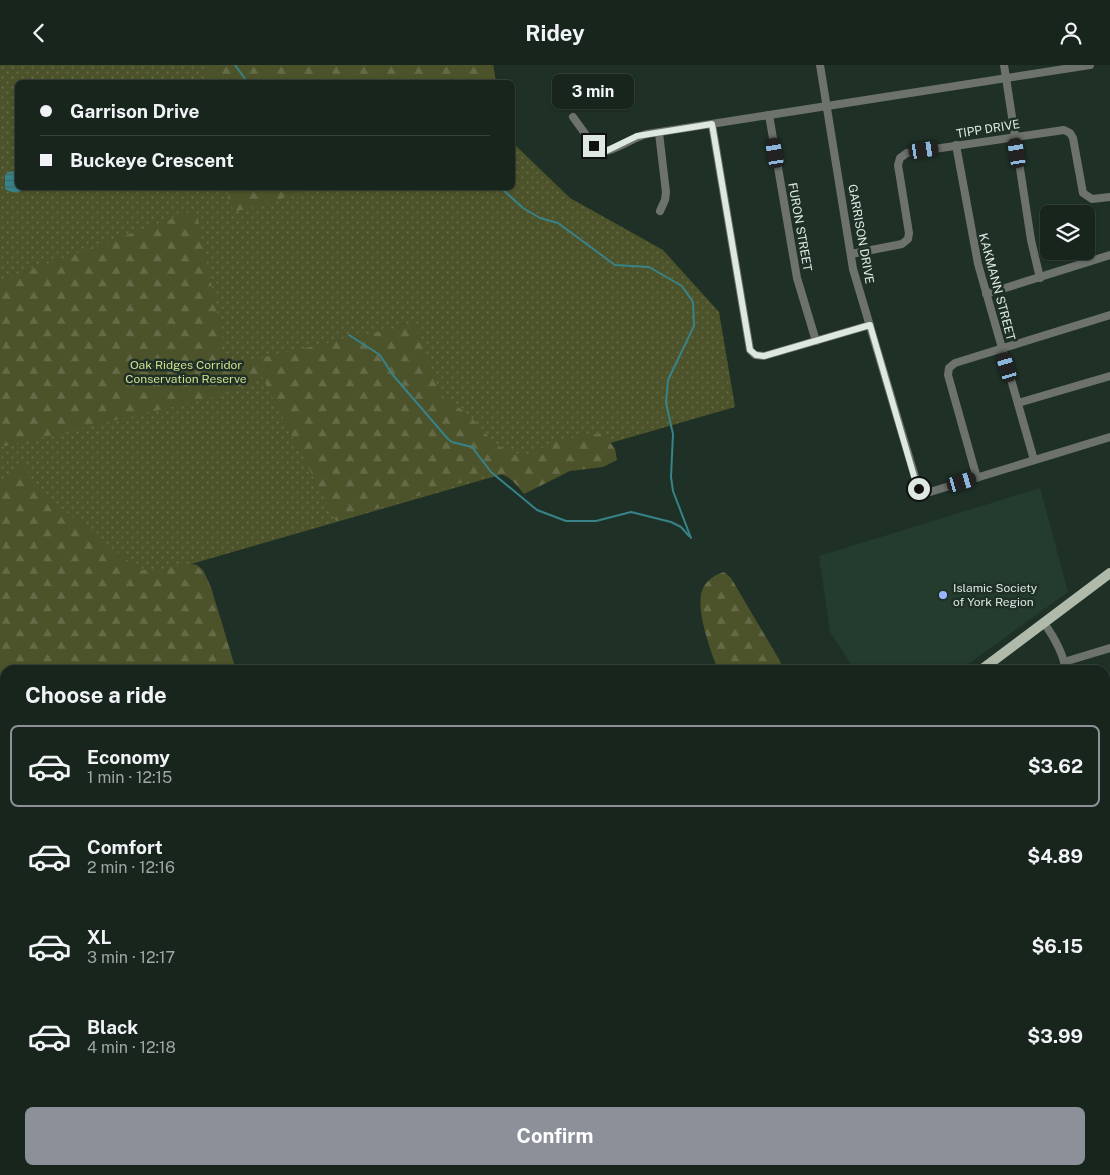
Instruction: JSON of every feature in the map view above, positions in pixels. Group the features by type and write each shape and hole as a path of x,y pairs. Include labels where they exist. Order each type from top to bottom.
{"main road":[{"path":"988,665 1110,573"}],"street":[{"name":"GARRISON DRIVE","path":"820,65 855,276 918,487 923,491 929,492 1110,437"},
{"path":"1004,65 1031,240 1040,278"},
{"path":"573,117 594,146 602,151 613,149 637,136 1090,65"},
{"name":"FURON STREET","path":"768,115 797,278 816,341"},
{"path":"712,124 750,350 756,355 764,356 870,325"},
{"name":"TIPP DRIVE","path":"851,254 902,244 909,239 898,165 902,155 907,153 1062,129 1068,131 1073,139 1084,194 1093,200 1110,197"},
{"path":"659,133 666,192 660,211"},
{"name":"KAKMANN STREET","path":"956,145 971,233 986,294 1034,460"},
{"path":"986,294 1110,255"},
{"path":"977,478 948,371 955,363 1110,315"},
{"path":"1018,403 1110,376"},
{"path":"1044,623 1054,639 1065,665"},
{"path":"1068,665 1110,648"}],"shaded area":[{"path":"1040,488 1068,592 966,665 852,665 830,632 819,556"}],"green space":[{"name":"Oak Ridges Corridor Conservation Reserve","path":"0,65 493,65 496,80 15,80 15,190 515,190 515,145 570,198 663,250 719,312 735,407 191,564 197,565 203,570 211,587 234,665 0,665"},
{"path":"204,65 493,65 496,80 208,80"},
{"path":"228,190 306,190 260,206 237,211 234,210 228,200"},
{"path":"196,210 228,365 415,324 443,400 455,405 466,413 503,449 520,456 530,455 547,445 575,437 603,433 615,449 617,460 603,467 570,471 524,494 507,477 493,473 336,521 262,377 215,397 0,447 0,281"},
{"path":"22,465 26,467 34,487 140,570 156,570 189,564 194,565 200,570 207,580 213,595 235,665 0,665 0,485 5,484 14,467"},
{"path":"724,572 731,578 781,665 716,665 704,629 701,606 703,588 715,576"}],"water":[{"path":"15,171 15,190 22,190 20,192 10,192 5,189 5,175 8,172"}],"waterway":[{"path":"235,65 246,80"},
{"path":"503,190 523,208 540,218 558,223 615,265 649,267 682,286 693,302 694,326 668,380 666,403 673,434 671,477 673,491 691,538"},
{"path":"349,335 380,355 392,374 448,439 452,442 472,447 491,472 537,510 566,521 596,521 631,512 671,522 681,527 689,536"}],"place":[{"name":"Islamic Society of York Region","path":"943,595"}],"route":[{"path":"594,146 598,150 606,151 637,136 712,124 750,350 756,355 764,356 870,325 919,489"}]}
